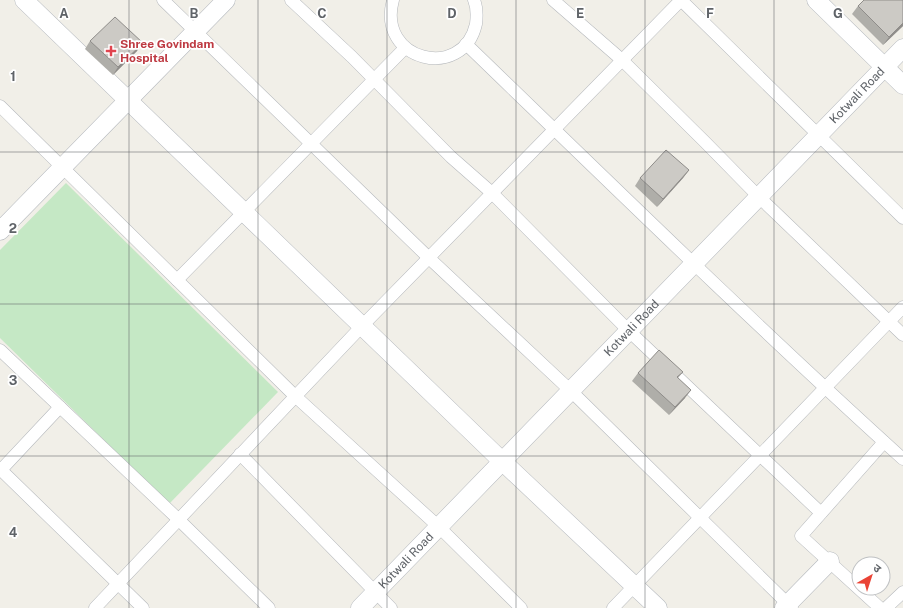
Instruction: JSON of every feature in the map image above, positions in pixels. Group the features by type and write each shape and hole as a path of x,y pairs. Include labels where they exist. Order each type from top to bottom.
{"street":[{"path":"24,0 503,462 658,608"},
{"path":"163,0 429,258 571,391 700,517 788,607 830,561"},
{"path":"1,228 63,167 226,0"},
{"path":"291,0 374,79 451,157 492,193 629,331 821,513"},
{"path":"393,0 390,11 391,24 396,37 405,48 416,55 430,59 443,58 456,53 466,44 474,32 477,17 474,0"},
{"path":"553,0 622,60 758,197 903,334"},
{"path":"95,608 362,326 681,0 903,218"},
{"path":"816,0 903,85"},
{"path":"466,44 694,264 824,387 903,458"},
{"path":"177,280 405,48"},
{"name":"Kotwali Road","path":"360,608 903,48"},
{"path":"0,106 296,396 439,527 521,608"},
{"path":"614,608 824,387 903,307"},
{"path":"0,350 178,519 269,608"},
{"path":"60,407 0,470 143,608"},
{"path":"880,608 830,561 800,536 884,442"},
{"path":"240,454 391,608"},
{"path":"807,500 809,526"},
{"path":"886,608 903,593"}],"green space":[{"path":"66,183 278,392 169,504 0,338 0,250"}],"building":[{"path":"864,0 903,0 903,23 889,37 858,6"},
{"path":"115,17 143,43 118,67 90,41"},
{"path":"666,150 689,170 663,199 640,178"},
{"path":"659,350 683,372 677,377 691,390 675,407 638,373"}],"place":[{"name":"Shree Govindam Hospital","path":"111,51"}]}
